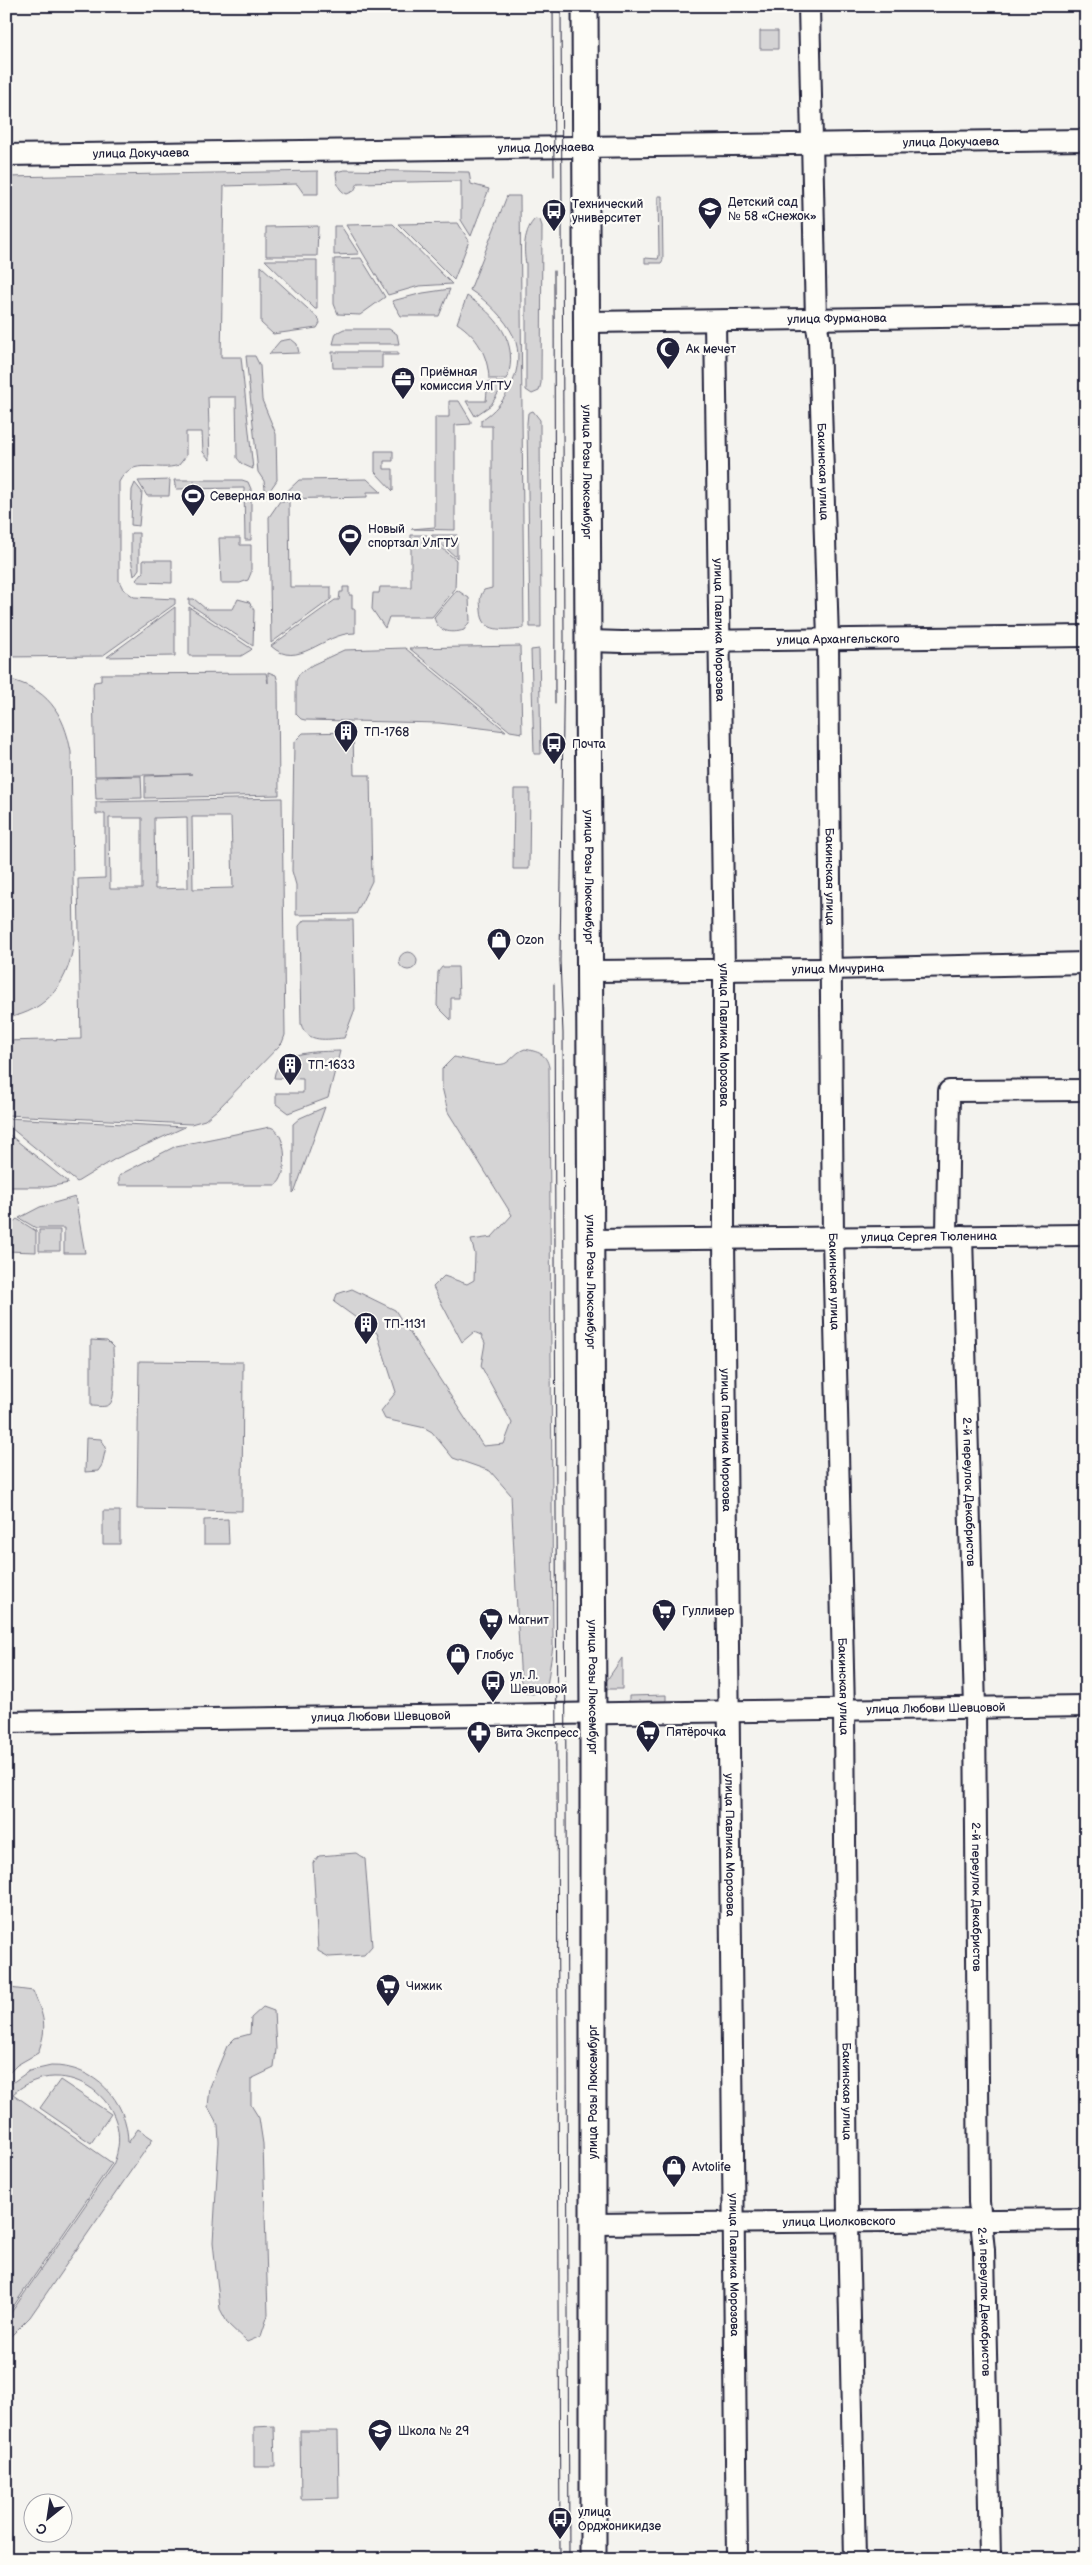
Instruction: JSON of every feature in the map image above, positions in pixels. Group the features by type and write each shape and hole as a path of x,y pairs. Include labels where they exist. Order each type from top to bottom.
{"main road":[{"name":"улица Розы Люксембург","path":"585,6 590,641 594,1714 593,2559"}],"street":[{"name":"Бакинская улица","path":"808,6 816,320 820,339 828,640 833,1238 844,1710 848,2222 855,2559"},
{"name":"улица Докучаева","path":"6,155 1086,140"},
{"name":"улица Фурманова","path":"588,322 1086,315"},
{"name":"улица Павлика Морозова","path":"715,321 724,971 724,1238 737,2559"},
{"name":"улица Архангельского","path":"590,641 720,642 1086,636"},
{"name":"улица Мичурина","path":"590,972 830,970 1086,963"},
{"name":"2-й переулок Декабристов","path":"990,2559 984,2250 981,2220 975,1708 949,1091 1086,1090"},
{"name":"улица Сергея Тюленина","path":"591,1240 1086,1235"},
{"name":"улица Любови Шевцовой","path":"6,1722 1086,1706"},
{"name":"улица Циолковского","path":"593,2224 1086,2219"}],"shaded area":[{"path":"760,31 778,31 778,49 760,49"},
{"path":"344,170 469,172 471,184 489,189 471,236 461,220 461,181 358,183 354,191 347,194 339,188 336,172"},
{"path":"318,171 318,194 304,194 297,184 224,186 221,357 241,357 253,469 242,464 237,458 236,397 208,397 210,460 203,452 202,432 186,432 186,456 179,465 171,467 138,467 131,469 119,482 119,581 123,589 134,597 175,599 175,604 102,656 6,657 6,177"},
{"path":"507,196 520,196 524,628 496,629 485,624 480,604 484,590 492,588 492,426 481,426 481,420 499,405 506,395 512,384 518,360 517,348 510,330 501,317 483,299 470,290"},
{"path":"658,196 662,196 663,260 661,263 645,263 645,258 658,259 659,256"},
{"path":"535,219 540,220 542,226 541,383 539,391 532,394 526,390 525,246 531,223"},
{"path":"458,223 469,241 454,280 398,224"},
{"path":"393,224 452,284 419,286 388,295 346,225"},
{"path":"318,226 317,256 266,256 266,227"},
{"path":"334,226 341,226 359,254 334,255"},
{"path":"361,258 385,297 360,315 338,314 334,304 334,259"},
{"path":"265,260 317,260 317,309 315,309"},
{"path":"261,266 319,319 320,323 317,328 273,334 261,323"},
{"path":"450,289 439,316 401,316 392,301 423,293"},
{"path":"467,296 496,321 508,341 510,366 507,379 489,379 484,354 476,340 457,323"},
{"path":"344,329 389,329 397,334 399,344 333,344 336,333"},
{"path":"291,339 297,344 299,353 269,354 280,341"},
{"path":"332,352 398,352 398,355 382,355 382,368 333,368"},
{"path":"246,356 255,356 260,366 262,400 276,434 277,480 266,496 264,481 258,472"},
{"path":"488,382 505,382 491,405 475,416 466,401 486,401"},
{"path":"449,401 459,401 471,421 471,424 455,425 455,530 411,529 435,527 435,417 449,417"},
{"path":"533,411 540,420 541,627 530,627 527,423 528,413"},
{"path":"375,451 393,451 393,461 384,461 384,469 393,469 393,491 375,472"},
{"path":"367,479 381,492 367,492 367,497 279,499 299,480"},
{"path":"170,480 169,496 147,496 138,481"},
{"path":"174,480 242,480 248,482 251,489 251,540 245,540 244,488 176,489"},
{"path":"135,483 142,492 139,526 131,525 132,490"},
{"path":"280,501 289,501 290,587 331,587 331,599 271,643 269,517"},
{"path":"131,533 139,533 139,569 134,576 131,558"},
{"path":"411,535 427,535 456,560 455,589 432,617 389,617 385,628 372,609 373,593 379,593 380,587 411,587"},
{"path":"431,535 457,535 457,558"},
{"path":"219,538 240,538 240,545 251,545 251,573 248,580 240,583 221,583"},
{"path":"143,560 172,560 172,583 139,582 136,580 143,572"},
{"path":"343,587 349,587 349,595 352,595 352,609 355,609 355,633 343,635 301,653 291,655 281,653 271,646 335,600 339,600"},
{"path":"457,590 469,598 470,621 464,630 445,631 438,626 434,617"},
{"path":"189,599 194,599 206,609 233,609 238,599 249,602 254,610 253,646 189,604"},
{"path":"175,607 175,656 107,657"},
{"path":"189,607 252,649 241,656 189,656"},
{"path":"520,646 522,733 510,731 409,648"},
{"path":"405,648 506,731 439,723 305,720 296,714 296,681 299,674 312,665 344,650"},
{"path":"539,649 541,754 534,754 531,650"},
{"path":"268,672 276,675 278,682 279,795 145,798 145,776 192,774 95,776 93,687 94,682 101,681 101,674 266,673 268,683"},
{"path":"6,679 32,688 43,695 58,714 68,738 71,752 74,939 68,968 55,991 34,1008 6,1018"},
{"path":"353,732 354,775 370,775 372,881 356,914 296,915 296,885 292,871 294,742 303,733"},
{"path":"141,776 142,798 96,799 95,777"},
{"path":"514,789 530,789 529,869 513,869"},
{"path":"282,798 285,1035 282,1043 205,1120 191,1124 6,1115 6,1041 81,1039 78,879 105,878 105,814 96,814 96,802","holes":["187,817 188,888 155,889 154,818","192,817 231,817 233,888 193,889","109,818 142,818 142,889 110,889"]},
{"path":"304,920 353,920 355,1009 344,1038 318,1039 308,1035 301,1024 299,926"},
{"path":"404,952 412,952 417,957 415,968 404,970 399,965 399,957"},
{"path":"442,967 458,967 459,998 451,998 451,1020 437,1006 438,972"},
{"path":"525,1049 538,1052 544,1056 549,1067 553,1646 547,1686 533,1694 525,1693 521,1685 511,1495 490,1471 453,1458 432,1432 425,1428 385,1419 381,1411 396,1392 377,1333 334,1302 337,1294 352,1289 395,1310 483,1446 504,1444 512,1423 481,1366 485,1343 481,1335 474,1332 462,1342 433,1287 444,1276 467,1284 474,1280 475,1254 471,1240 492,1237 512,1215 448,1112 442,1087 442,1069 454,1057 489,1064 502,1064"},
{"path":"340,1051 328,1098 288,1113 276,1104 276,1093 303,1093 303,1079 274,1078 277,1069 283,1062 300,1054"},
{"path":"325,1107 293,1193 293,1124 300,1118"},
{"path":"6,1118 185,1127 115,1159 77,1182 6,1124"},
{"path":"270,1127 276,1130 280,1137 284,1155 283,1174 280,1181 275,1185 119,1185 119,1176 123,1173 176,1146"},
{"path":"6,1132 69,1183 48,1187 6,1187"},
{"path":"75,1197 85,1253 64,1253 64,1228 36,1228 19,1218 40,1207"},
{"path":"17,1219 36,1231 36,1252 6,1251 6,1228"},
{"path":"39,1230 60,1230 60,1251 39,1251"},
{"path":"91,1340 107,1341 113,1347 113,1394 110,1404 106,1406 91,1406"},
{"path":"139,1361 243,1362 242,1511 137,1509"},
{"path":"86,1438 101,1439 106,1447 102,1465 98,1471 85,1472"},
{"path":"103,1511 120,1511 120,1544 103,1544"},
{"path":"228,1519 229,1544 204,1544 204,1520"},
{"path":"622,1658 622,1689 605,1689 605,1683"},
{"path":"666,1695 666,1708 629,1708 629,1696"},
{"path":"356,1853 365,1859 372,1946 364,1955 329,1957 318,1951 313,1863 319,1856"},
{"path":"6,1983 10,1988 33,1991 40,2008 44,2028 38,2053 17,2065 6,2076"},
{"path":"263,2007 274,2011 276,2049 274,2068 251,2079 251,2105 259,2118 263,2144 268,2315 261,2336 247,2342 228,2324 220,2309 213,2242 219,2142 218,2125 208,2107 210,2087 227,2046 235,2038 250,2034 251,2018"},
{"path":"51,2066 67,2067 81,2072 106,2088 115,2099 122,2113 128,2143 138,2129 153,2139 30,2317 6,2341 6,2320 113,2165 119,2142 116,2121 107,2103 92,2089 74,2080 54,2077 33,2081 13,2094 112,2163 6,2317 6,2105 10,2099 6,2102 6,2087 29,2071"},
{"path":"60,2080 111,2114 91,2143 40,2108"},
{"path":"274,2426 275,2467 254,2467 254,2427"},
{"path":"300,2431 338,2431 339,2498 301,2499"}],"tram line":[{"path":"553,6 554,176"},
{"path":"561,6 564,638 560,961 563,1033 569,2559"},
{"path":"554,271 555,704"},
{"path":"554,984 560,2559"}],"place":[{"name":"Детский сад № 58 «Снежок»","path":"710,230"},
{"name":"Технический университет","path":"554,232"},
{"name":"Ак мечет","path":"668,370"},
{"name":"Приёмная комиссия УлГТУ","path":"403,400"},
{"name":"Северная волна","path":"193,517"},
{"name":"Новый спортзал УлГТУ","path":"350,557"},
{"name":"ТП-1768","path":"346,753"},
{"name":"Почта","path":"554,765"},
{"name":"Ozon","path":"499,961"},
{"name":"ТП-1633","path":"290,1086"},
{"name":"ТП-1131","path":"366,1345"},
{"name":"Гулливер","path":"664,1632"},
{"name":"Магнит","path":"491,1641"},
{"name":"Глобус","path":"458,1676"},
{"name":"ул. Л. Шевцовой","path":"493,1703"},
{"name":"Пятёрочка","path":"648,1753"},
{"name":"Вита Экспресс","path":"479,1754"},
{"name":"Чижик","path":"388,2007"},
{"name":"Avtolife","path":"674,2188"},
{"name":"Школа № 29","path":"380,2452"},
{"name":"улица Орджоникидзе","path":"560,2540"}]}
